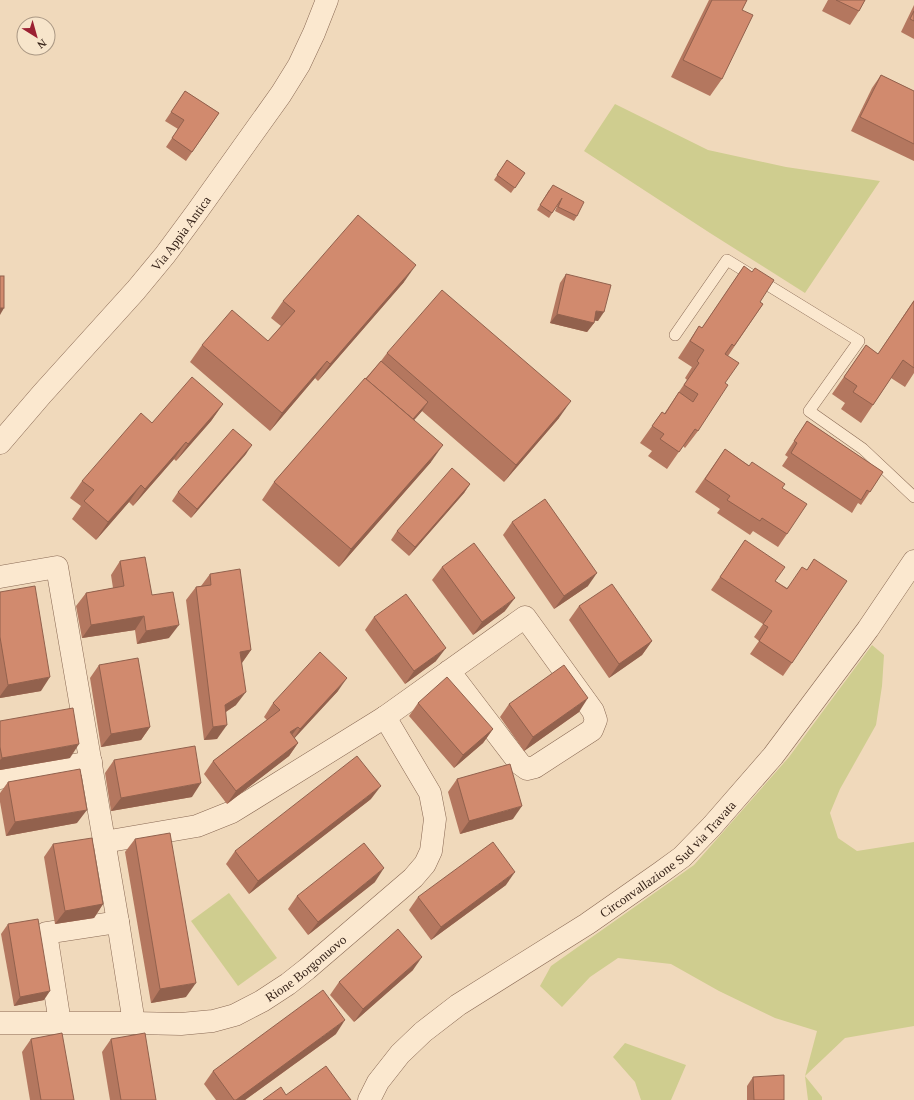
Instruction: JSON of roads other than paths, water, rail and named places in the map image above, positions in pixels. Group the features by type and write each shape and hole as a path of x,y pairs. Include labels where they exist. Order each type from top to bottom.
{"street":[{"name":"Via Appia Antica","path":"0,443 136,290 165,255 281,94 299,65 327,0"},
{"name":"Circonvallazione Sud via Travata","path":"369,1100 378,1082 400,1054 423,1032 458,1006 587,924 660,874 682,857 712,826 773,756 868,629 914,561"},
{"path":"0,577 57,567 134,1023"},
{"path":"104,842 197,826 232,812 385,717 449,671 525,617 593,711 596,720 592,730 535,768 527,769 520,764 449,671"},
{"name":"Rione Borgonuovo","path":"0,1023 181,1024 213,1020 235,1015 262,1001 288,984 307,969 413,878 426,864 431,851 435,819 430,793 385,717"},
{"path":"0,778 91,762"},
{"path":"60,1023 46,933 118,922"}],"lane":[{"path":"675,335 727,260 859,341 809,411 863,449 914,497"}]}
